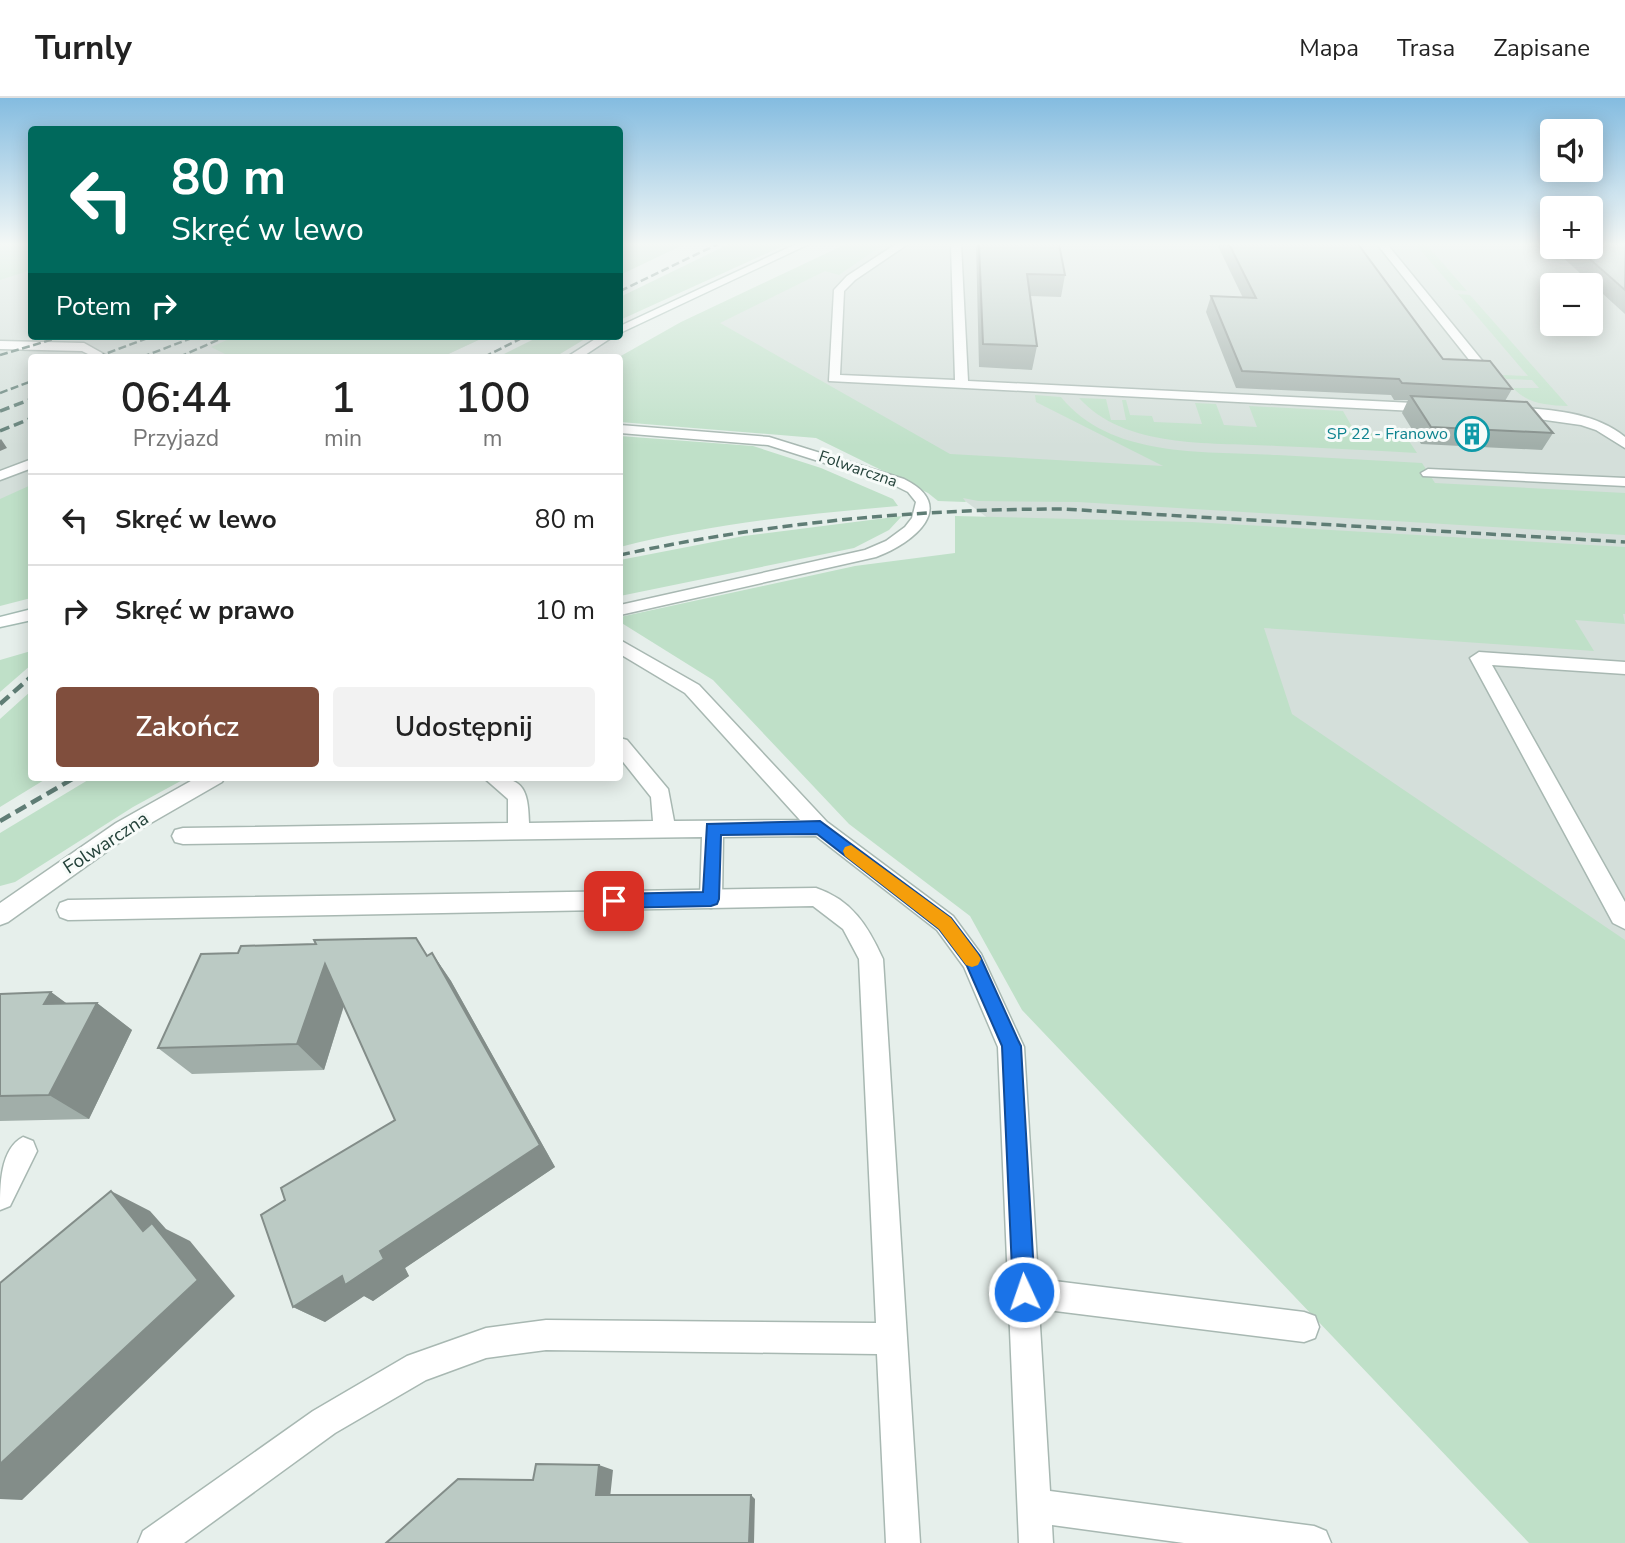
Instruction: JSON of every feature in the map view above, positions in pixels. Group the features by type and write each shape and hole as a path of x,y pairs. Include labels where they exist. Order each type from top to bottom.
{"street":[{"path":"623,329 660,311"},
{"path":"838,311 833,378 1450,408"},
{"path":"959,311 962,385"},
{"path":"1436,311 1502,393"},
{"path":"578,354 601,340"},
{"path":"0,345 85,347 98,354"},
{"path":"1490,410 1514,407 1572,418 1594,425 1625,444"},
{"name":"Folwarczna","path":"623,429 747,438 780,444 899,482 913,489 924,502 922,515 915,526 894,542 872,552 787,575 659,598 623,609"},
{"path":"0,476 28,465"},
{"path":"1428,473 1625,482"},
{"path":"0,622 28,615"},
{"path":"623,648 692,689 820,828 945,923 973,961 1011,1046 1036,1543"},
{"path":"1625,668 1479,658 1625,919"},
{"path":"623,750 660,795 664,829"},
{"name":"Folwarczna","path":"0,915 123,829 208,781"},
{"path":"498,781 518,796 519,831"},
{"path":"183,836 820,828"},
{"path":"711,899 713,829"},
{"path":"68,910 816,897 835,907 859,929 872,959 903,1543"},
{"path":"0,1196 23,1151"},
{"path":"1024,1292 1304,1327"},
{"path":"155,1543 324,1422 418,1367 486,1343 546,1335 892,1339"},
{"path":"1035,1506 1314,1543"}],"shaded area":[{"path":"0,311 28,311 28,340 478,340 448,354 28,354 28,549 0,563"},
{"path":"712,311 1540,311 1540,336 1603,336 1603,311 1625,311 1625,1033 985,516 910,459 685,324"}],"green space":[{"path":"623,311 639,311 623,319"},
{"path":"703,311 743,311 720,323 950,454 1163,466 1036,402 1035,395 1061,397 1082,417 1106,432 1161,448 1422,463 1435,483 1625,493 1625,535 1078,502 978,501 963,498 966,502 938,501 928,493 816,438 623,422 623,355"},
{"path":"1473,311 1485,311 1568,406 1531,400 1513,388 1539,388 1532,380 1506,379 1502,375 1528,376"},
{"path":"227,340 478,340 448,354 225,354 211,347"},
{"path":"532,340 583,340 560,354 504,354"},
{"path":"1079,398 1106,399 1111,420 1126,420 1122,400 1126,400 1130,415 1152,416 1154,422 1202,424 1195,403 1216,404 1224,425 1257,427 1249,406 1343,411 1355,432 1405,435 1417,453 1172,440 1121,427 1098,415"},
{"path":"623,436 753,446 821,468 893,499 898,506 758,521 623,546"},
{"path":"28,486 28,599 0,606 0,499"},
{"path":"902,516 889,530 854,548 623,595 623,559 744,536"},
{"path":"955,516 1192,522 1625,547 1625,624 1575,620 1594,651 1264,628 1292,714 1625,940 1625,1543 1529,1543 1022,1010 970,916 849,824 713,680 623,624 623,616 855,566 955,553"},
{"path":"28,652 28,668 0,692 0,660"},
{"path":"28,694 28,781 42,781 0,807 0,719"},
{"path":"86,781 181,781 133,807 15,882 0,886 0,833"}],"building":[{"path":"982,311 1032,311 1037,346 983,344"},
{"path":"1217,311 1408,311 1443,359 1490,361 1512,389 1402,383 1399,379 1242,371"},
{"path":"1411,396 1527,402 1553,433 1431,427"},
{"path":"416,938 427,956 432,953 540,1145 380,1251 384,1259 345,1285 342,1276 293,1307 261,1215 285,1200 281,1188 395,1120 325,964 297,1044 158,1048 201,954 238,953 241,946 316,944 314,940"},
{"path":"51,992 44,1004 97,1003 49,1095 0,1096 0,994"},
{"path":"111,1191 143,1231 152,1223 198,1280 0,1464 0,1283"},
{"path":"536,1464 599,1465 596,1495 751,1495 749,1543 386,1543 458,1479 533,1480"}],"railway":[{"path":"0,355 51,340"},
{"path":"105,354 142,340"},
{"path":"150,354 187,340"},
{"path":"186,354 218,340"},
{"path":"490,354 518,340"},
{"path":"0,393 28,382"},
{"path":"0,411 28,400"},
{"path":"0,431 28,420"},
{"path":"623,554 730,534 840,520 951,512 1063,509 1625,542"},
{"path":"0,704 28,680"},
{"path":"0,821 69,781"}],"slow traffic":[{"path":"851,851 945,923 972,959"}],"place":[{"name":"SP 22 - Franowo","path":"1472,434"}],"route":[{"path":"614,901 711,899 713,829 820,828 945,923 973,961 1011,1046 1024,1292"}]}
